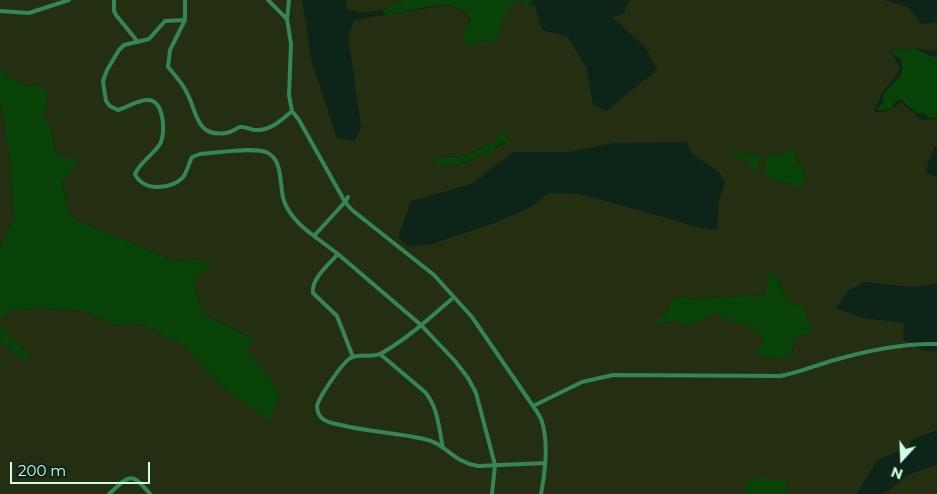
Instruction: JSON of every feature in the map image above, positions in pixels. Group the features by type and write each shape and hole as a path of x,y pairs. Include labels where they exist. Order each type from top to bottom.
{"street":[{"path":"0,11 29,13 70,0"},
{"path":"114,0 116,15 138,42"},
{"path":"185,0 185,20 170,50 168,67 185,89 201,126 206,130 225,134 241,127 257,130 268,128 278,123 292,111"},
{"path":"268,0 287,19"},
{"path":"290,0 287,19 291,44 289,95 292,111 345,202 434,275 472,317 533,406 541,420 544,434 545,463 541,494"},
{"path":"185,20 165,21 149,39 124,45 119,50 103,82 106,101 114,109 118,110 132,103 148,100 157,104 160,111 164,129 162,138 138,169 135,174 137,179 155,188 164,186 179,180 184,175 192,157 200,154 265,152 277,162 284,202 305,230 338,254 421,325 456,361 468,378 476,393 495,465 492,494"},
{"path":"314,236 348,197"},
{"path":"338,254 314,282 313,290 337,316 353,357"},
{"path":"454,297 421,325 380,354 353,357 343,365 320,399 317,409 322,419 374,432 429,440 456,458 469,464 545,463"},
{"path":"533,406 582,382 613,375 780,376 794,374 850,356 912,345 937,344"},
{"path":"380,354 430,398 434,406 443,448"},
{"path":"109,494 124,480 130,478 138,480 150,494"}],"shaded area":[{"path":"0,0 302,0 312,63 337,138 355,141 361,127 348,36 354,20 447,5 465,14 471,22 478,41 488,40 489,44 502,27 502,19 516,1 535,6 542,30 567,36 586,67 593,104 606,111 657,70 645,47 612,17 623,14 630,0 884,0 908,7 922,24 937,22 937,51 913,48 891,50 900,69 882,93 874,112 885,112 901,102 922,120 937,119 937,147 934,147 925,173 937,177 937,284 912,287 864,282 848,291 836,308 863,318 904,323 903,339 925,351 937,351 937,430 912,440 909,447 877,460 857,494 788,494 785,480 745,484 747,494 0,494 0,341 21,359 32,359 0,325 0,318 9,311 42,308 84,311 114,325 140,324 183,345 228,392 275,409 280,393 246,350 252,338 203,314 193,280 211,264 194,259 176,262 70,217 51,130 44,116 40,85 22,86 0,69","holes":["506,131 506,143 493,148 489,156 481,156 457,165 444,162 437,156 450,157 475,151 492,143","687,142 692,154 719,172 725,182 719,201 717,230 694,227 580,194 548,193 533,206 497,222 430,245 407,246 398,237 411,201 472,184 513,152 568,152 613,143","787,153 797,156 800,166 805,172 795,184 777,181 765,173 763,169 776,154 783,155","767,275 779,280 787,299 795,305 804,335 797,337 792,344 793,353 762,344 763,338 750,328 713,314 686,326 678,320 662,324 660,318 668,312 679,296 695,299 761,295 767,292"]},
{"path":"346,0 405,0 391,7 361,12 346,9"},
{"path":"405,0 532,0 532,2 527,5 523,1 516,1 511,6 505,15 495,42 489,45 488,40 478,41 473,46 466,46 462,33 471,21 464,12 457,8 449,5 440,5 387,15 381,11"},
{"path":"913,48 932,57 937,56 937,117 930,118 925,114 917,113 901,100 895,102 891,109 879,111 877,109 884,100 883,94 898,79 902,71 901,59 894,55 892,51"},
{"path":"0,69 22,86 40,85 48,93 44,115 51,130 56,155 79,161 62,183 70,217 176,262 195,259 212,263 193,280 203,314 253,339 247,350 280,392 270,421 228,392 183,345 140,324 114,325 84,311 42,308 9,311 0,318 0,248 14,216 10,159 0,99"},
{"path":"0,99 10,159 14,216 0,248"},
{"path":"506,131 510,144 499,144 489,156 478,157 456,165 444,164 440,166 436,163 437,156 457,157 475,151 492,143"},
{"path":"790,150 796,155 805,175 805,181 800,188 770,178 763,169 767,158 772,154 783,155"},
{"path":"733,152 762,156 755,173 751,169 750,163 746,160 739,160"},
{"path":"771,271 791,301 795,305 803,304 812,332 794,340 790,358 776,359 759,356 756,351 762,344 763,338 750,328 713,314 686,326 677,320 662,324 658,322 668,312 669,303 679,296 695,299 761,295 767,292 767,275"},
{"path":"0,325 32,359 21,359 0,341"},
{"path":"937,465 937,494 884,494 907,475"},
{"path":"757,478 785,480 788,494 747,494 745,484"}]}
